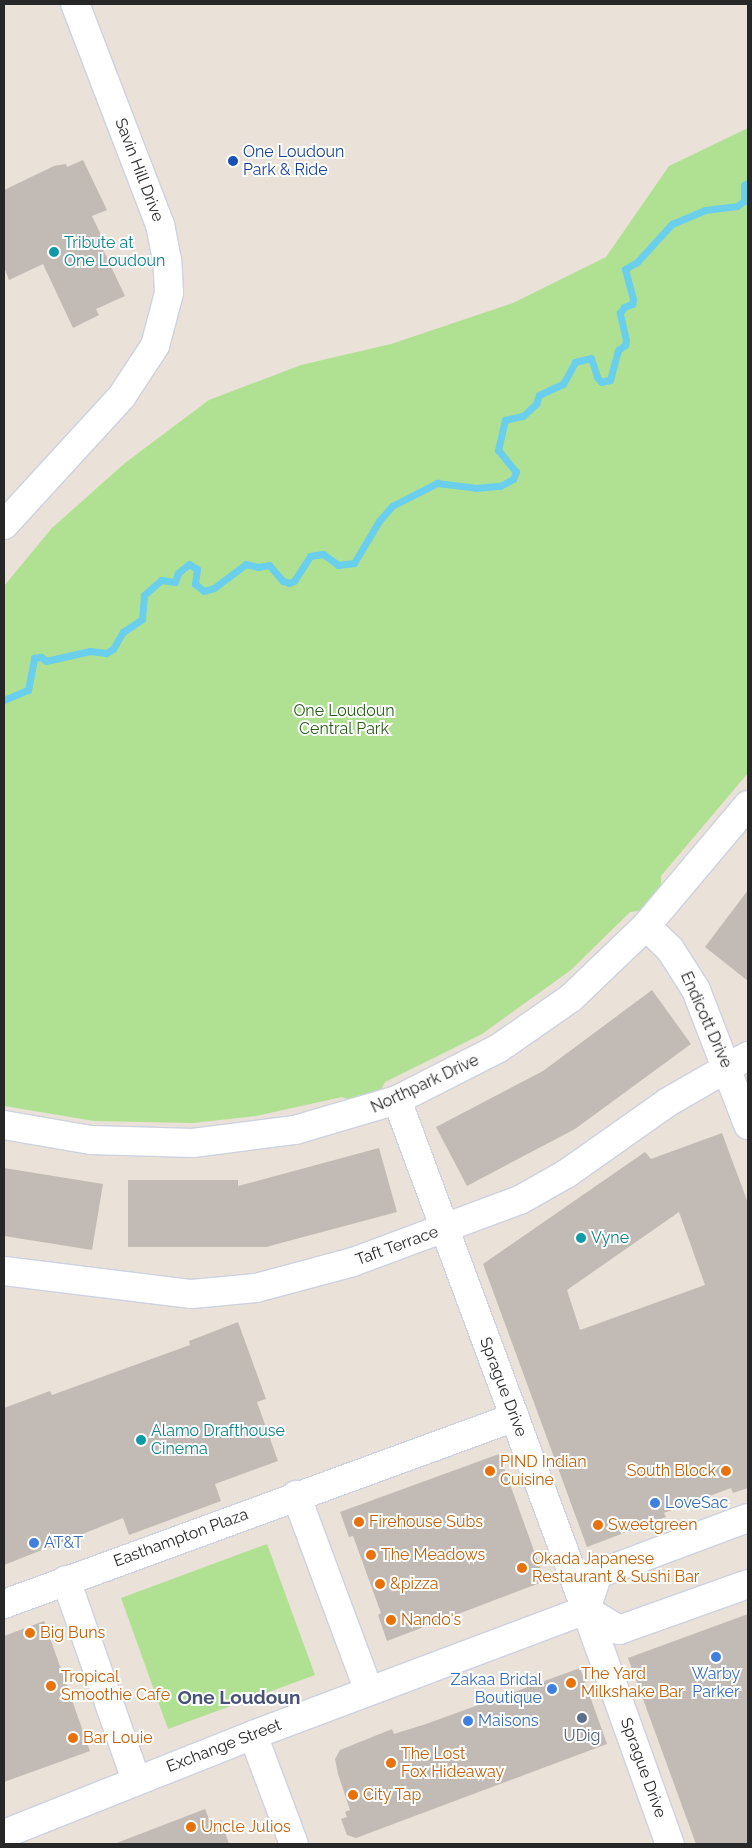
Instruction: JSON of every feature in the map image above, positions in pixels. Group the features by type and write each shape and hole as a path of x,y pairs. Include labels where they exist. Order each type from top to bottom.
{"street":[{"name":"Savin Hill Drive","path":"4,524 122,396 155,346 169,293 168,260 160,225 75,4"},
{"name":"Northpark Drive","path":"4,1125 91,1140 193,1143 294,1130 397,1100 449,1076 534,1026 598,974 646,926 748,805"},
{"name":"Endicott Drive","path":"646,926 670,949 686,971 738,1063 748,1125"},
{"name":"Taft Terrace","path":"4,1271 192,1294 256,1288 319,1272 444,1229 520,1200 566,1174 668,1102 738,1063"},
{"name":"Sprague Drive","path":"397,1100 586,1610 670,1844"},
{"name":"Easthampton Plaza","path":"4,1604 296,1495 515,1417"},
{"path":"296,1495 369,1691"},
{"path":"748,1518 598,1574 586,1610 619,1630 748,1584"},
{"path":"66,1580 136,1780"},
{"name":"Exchange Street","path":"4,1834 253,1734 586,1610"},
{"path":"253,1734 294,1844"}],"green space":[{"name":"One Loudoun Central Park","path":"748,128 748,773 661,876 661,886 639,911 630,912 571,970 482,1034 385,1082 381,1090 350,1100 342,1097 256,1116 193,1123 94,1121 4,1106 4,586 52,528 125,463 209,400 301,365 391,344 513,303 606,257 669,166"},
{"path":"267,1544 315,1675 168,1729 121,1598"}],"building":[{"name":"Tribute at One Loudoun","path":"83,160 107,210 92,216 103,239 99,241 125,296 96,309 99,315 73,328 43,264 9,280 4,267 4,190 54,166 66,164 67,167"},
{"path":"748,890 748,981 705,947"},
{"path":"652,990 691,1044 575,1129 467,1186 436,1127 543,1071"},
{"path":"722,1133 748,1203 748,1488 733,1493 731,1488 664,1513 666,1517 587,1547 483,1264 645,1152 651,1159","holes":["679,1212 705,1285 580,1330 567,1290"]},
{"path":"379,1148 397,1212 266,1247 128,1247 128,1180 238,1180 238,1186"},
{"path":"4,1168 103,1184 92,1250 4,1236"},
{"name":"Alamo Drafthouse Cinema","path":"238,1322 266,1399 257,1402 278,1461 215,1484 221,1501 129,1535 123,1518 4,1565 4,1408 50,1391 52,1395 190,1345 189,1341"},
{"path":"499,1454 545,1581 387,1641 378,1615 381,1613 353,1536 349,1537 340,1512"},
{"path":"748,1614 748,1844 696,1844 628,1658"},
{"path":"44,1621 90,1751 4,1782 4,1636"},
{"path":"580,1668 607,1744 356,1838 347,1835 341,1819 347,1817 345,1812 350,1810 335,1759 340,1750 392,1729 394,1734 426,1724"},
{"name":"Uncle Julios","path":"205,1809 211,1824 221,1820 229,1844 114,1844"}],"waterway":[{"path":"4,700 28,690 34,658 41,657 46,661 90,651 106,653 113,649 123,632 142,619 144,595 161,580 175,582 178,573 189,564 197,569 195,584 204,591 214,588 246,564 258,567 269,565 283,581 289,583 294,581 310,556 323,554 338,565 354,563 379,521 392,506 437,483 475,488 500,486 513,479 516,472 498,450 505,420 523,416 536,404 539,395 563,384 575,362 591,358 597,377 601,382 610,380 618,350 625,345 626,340 620,313 624,307 632,304 633,299 625,269 637,262 672,224 705,210 737,206 744,201 744,185 748,183"}],"place":[{"name":"One Loudoun Park & Ride","path":"233,161"},
{"name":"Tribute at One Loudoun","path":"54,252"},
{"name":"Vyne","path":"581,1238"},
{"name":"Alamo Drafthouse Cinema","path":"141,1440"},
{"name":"PIND Indian Cuisine","path":"490,1471"},
{"name":"South Block","path":"726,1471"},
{"name":"LoveSac","path":"655,1503"},
{"name":"Firehouse Subs","path":"359,1522"},
{"name":"Sweetgreen","path":"598,1525"},
{"name":"AT&T","path":"34,1543"},
{"name":"The Meadows","path":"371,1555"},
{"name":"Okada Japanese Restaurant & Sushi Bar","path":"522,1568"},
{"name":"&pizza","path":"380,1584"},
{"name":"Nando's","path":"391,1620"},
{"name":"Big Buns","path":"30,1633"},
{"name":"Warby Parker","path":"716,1657"},
{"name":"The Yard Milkshake Bar","path":"571,1683"},
{"name":"Tropical Smoothie Cafe","path":"51,1686"},
{"name":"Zakaa Bridal Boutique","path":"552,1689"},
{"name":"UDig","path":"582,1718"},
{"name":"Maisons","path":"468,1721"},
{"name":"Bar Louie","path":"73,1738"},
{"name":"The Lost Fox Hideaway","path":"391,1763"},
{"name":"City Tap","path":"353,1795"},
{"name":"Uncle Julios","path":"191,1827"}],"district":[{"name":"One Loudoun","path":"239,1698"}]}
